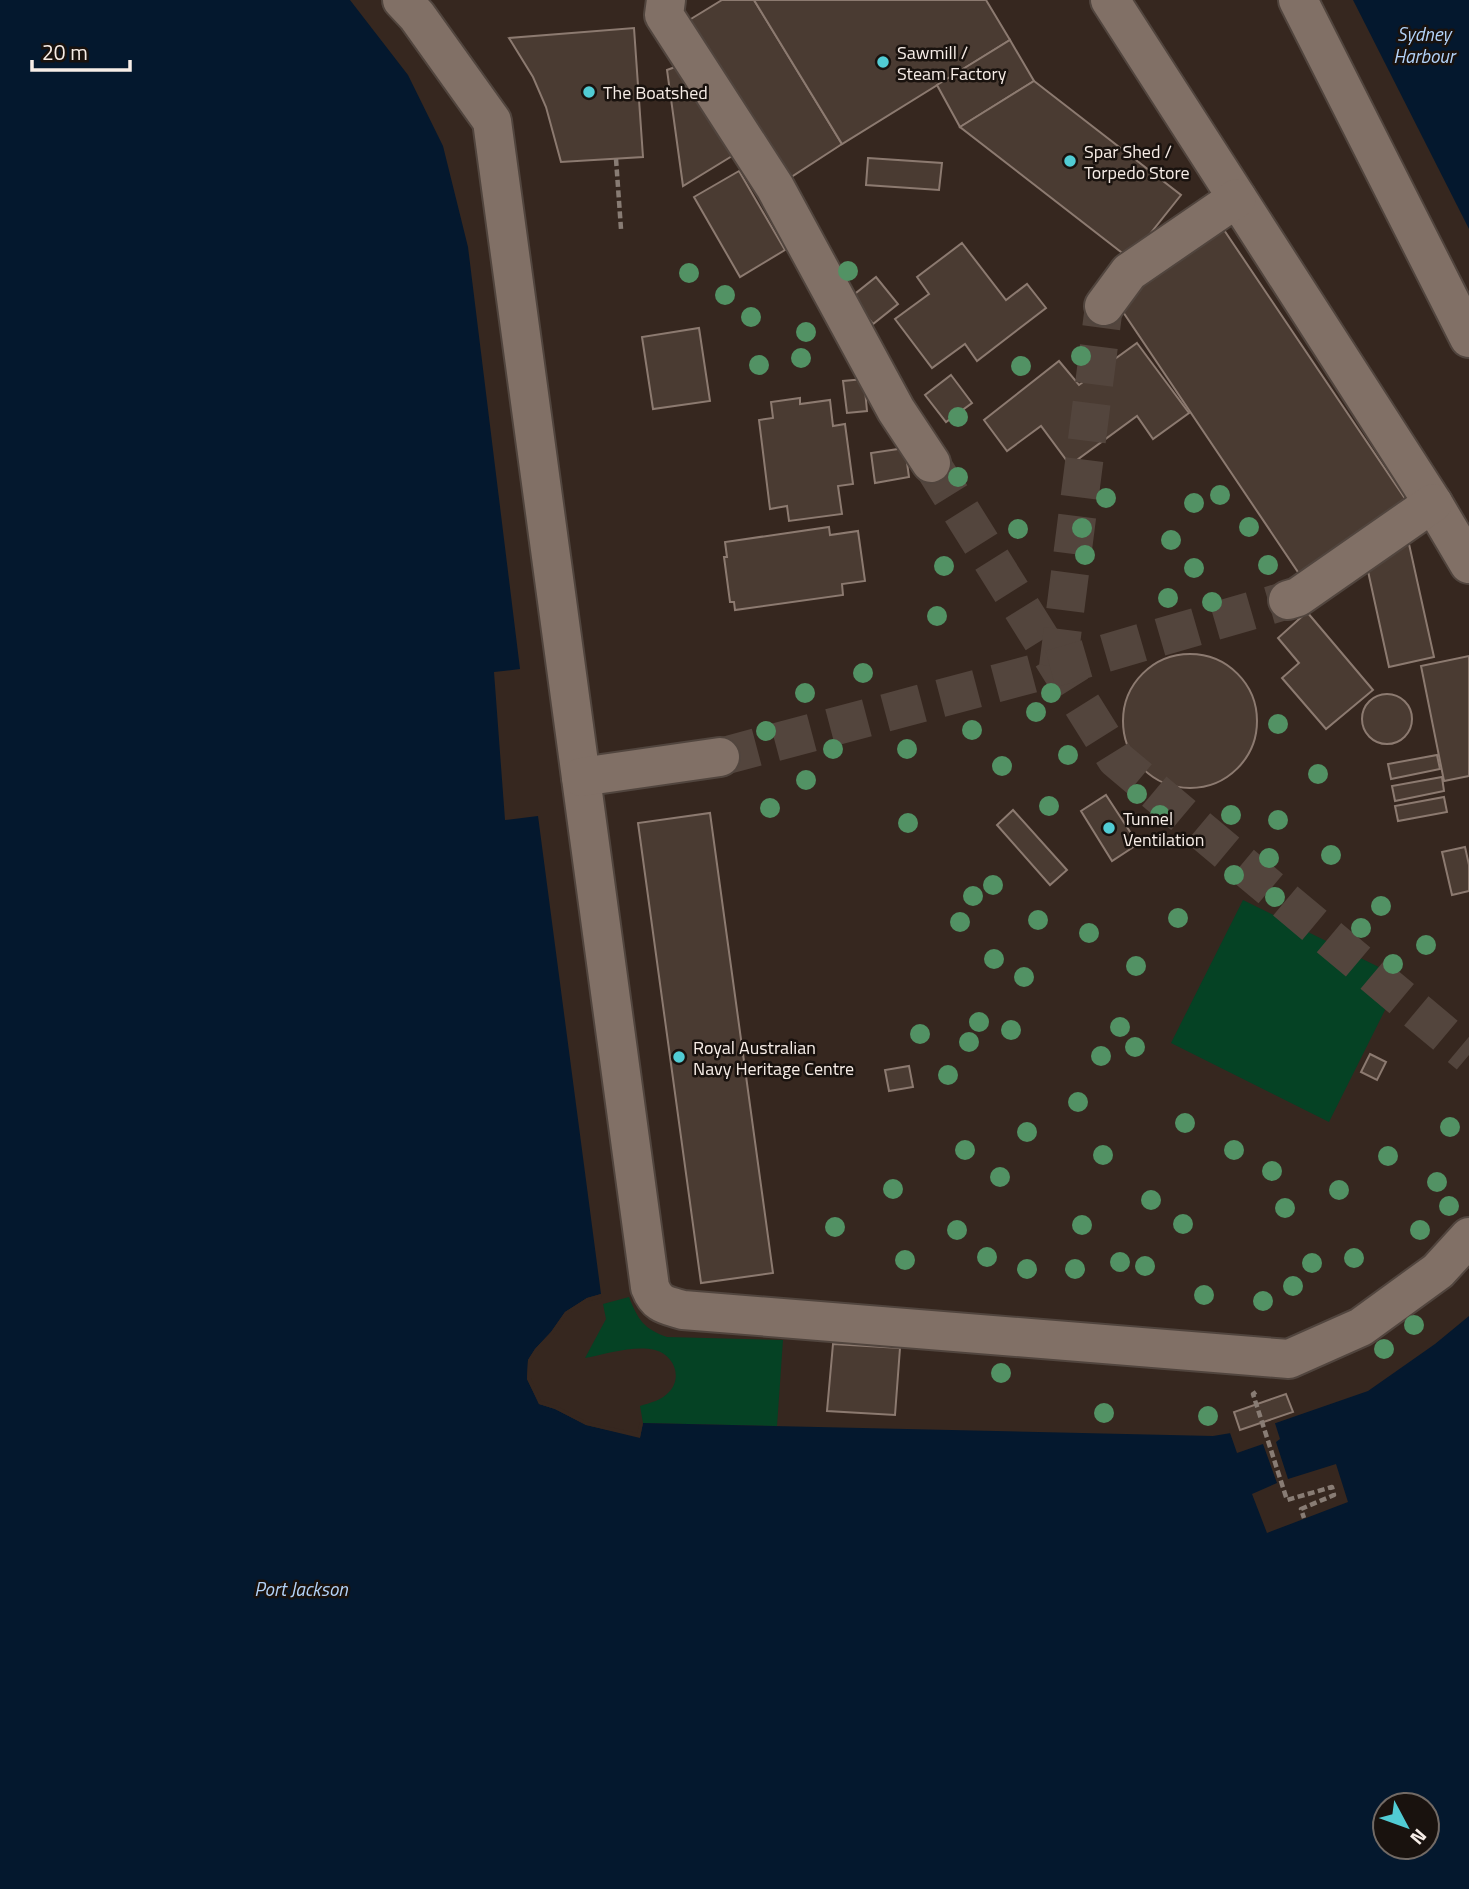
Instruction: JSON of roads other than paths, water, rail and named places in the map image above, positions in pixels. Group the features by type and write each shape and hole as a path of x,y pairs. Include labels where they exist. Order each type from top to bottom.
{"lane":[{"path":"402,0 417,16 492,121 650,1287 654,1298 665,1305 683,1310 1289,1359 1361,1326 1438,1270 1469,1237"},
{"path":"666,0 664,15 775,187 896,410 930,463"},
{"path":"1110,0 1433,503 1469,564"},
{"path":"1297,0 1469,338"},
{"path":"1104,306 1129,272 1237,198"},
{"path":"1288,600 1298,597 1433,503"},
{"path":"581,777 720,757"}],"water":[{"name":"Port Jackson","path":"0,0 350,0 408,75 443,146 468,247 520,669 494,672 505,820 538,816 601,1294 587,1298 565,1312 528,1360 527,1379 539,1404 586,1425 640,1437 643,1423 1213,1436 1261,1428 1368,1391 1435,1344 1469,1316 1469,1889 0,1889"},
{"name":"Sydney Harbour","path":"1353,0 1469,0 1469,229"}],"tunnel":[{"path":"1058,667 1104,306"},
{"path":"931,463 1116,759 1469,1055"},
{"path":"720,757 1058,667 1288,600"}],"place":[{"name":"Sawmill / Steam Factory","path":"883,62"},
{"name":"The Boatshed","path":"589,92"},
{"name":"Spar Shed / Torpedo Store","path":"1070,161"},
{"name":"Tunnel Ventilation","path":"1109,828"},
{"name":"Royal Australian Navy Heritage Centre","path":"679,1057"}]}
